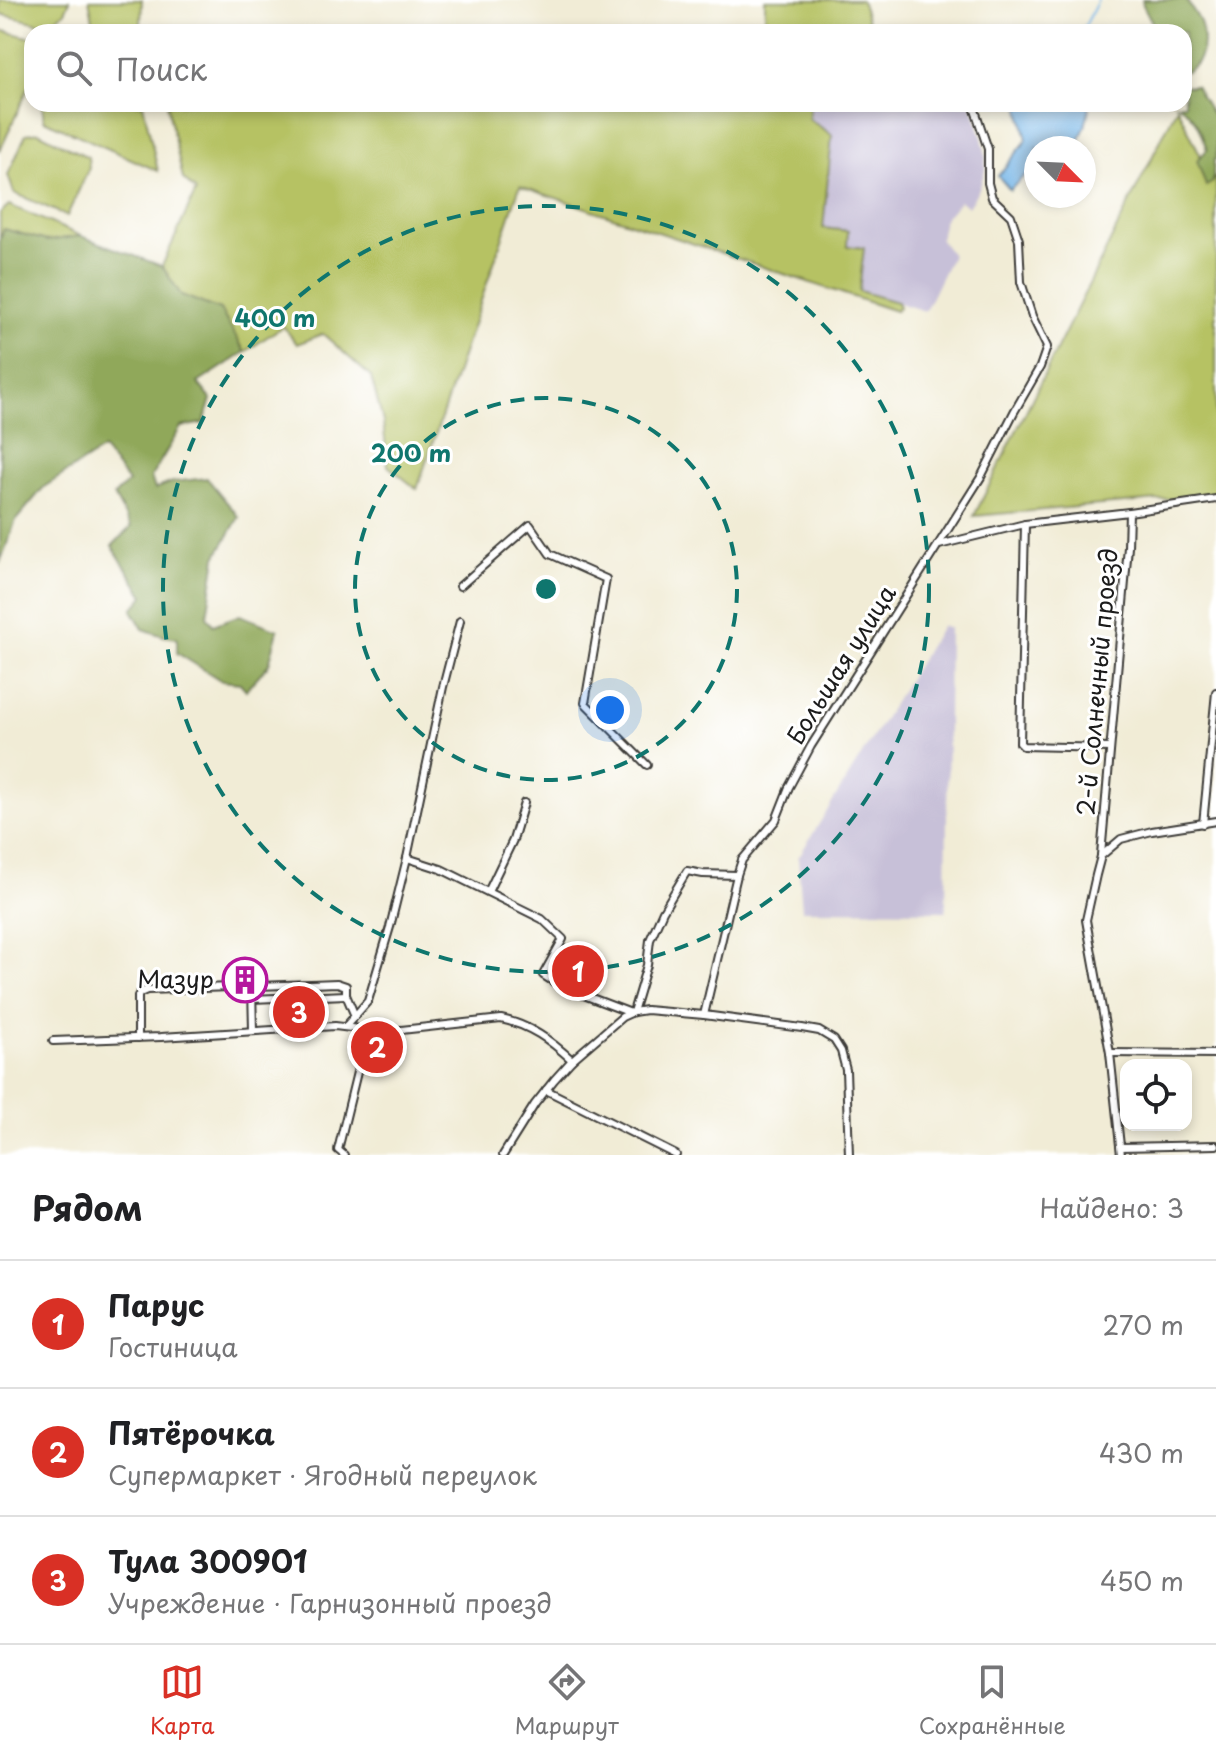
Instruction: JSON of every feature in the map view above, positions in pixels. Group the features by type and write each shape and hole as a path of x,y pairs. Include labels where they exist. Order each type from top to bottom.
{"street":[{"name":"Большая улица","path":"704,1015 742,860 776,820 811,746 981,477 1040,367 1047,347 1032,316 1021,282 1019,240 1011,216 992,198 988,183 988,149 976,112"},
{"path":"939,545 1025,524 1216,499"},
{"name":"2-й Солнечный проезд","path":"1121,1151 1110,1053 1086,920 1101,856 1129,512"},
{"path":"1025,524 1020,743 1023,746 1110,748"},
{"path":"460,586 530,525 550,554 606,579 585,703 647,765"},
{"path":"346,1026 368,1001 407,858 460,621"},
{"path":"1203,824 1216,692"},
{"path":"488,892 513,840 524,803"},
{"path":"1101,856 1121,839 1216,821"},
{"path":"407,858 441,869 542,919 563,939 543,975 560,986 632,1012"},
{"path":"632,1012 647,965 650,940 687,871 737,875"},
{"path":"138,1038 140,993 169,988 337,983 346,986 346,995 355,1016"},
{"path":"252,987 253,1031"},
{"path":"252,999 346,995"},
{"path":"503,1155 546,1090 572,1060 622,1017 646,1010 802,1028 819,1031 834,1040 841,1051 846,1070 849,1155"},
{"path":"53,1041 346,1026 369,1031 396,1031 501,1019 532,1029 572,1060"},
{"path":"344,1155 338,1150 369,1031"},
{"path":"1110,1053 1216,1054"},
{"path":"546,1090 676,1155"},
{"path":"1121,1151 1216,1145"}],"shaded area":[{"path":"809,112 974,112 986,156 985,170 980,187 968,207 960,201 944,219 940,239 952,255 925,311 859,291 864,248 847,246 823,229 832,135 809,119"},
{"path":"942,625 949,628 946,911 802,910 798,858"}],"green space":[{"path":"0,0 70,0 65,12 47,24 0,14"},
{"path":"89,0 142,0 141,24 94,24"},
{"path":"765,0 861,0 869,24 765,24"},
{"path":"1142,0 1186,0 1190,5 1200,22 1203,36 1202,51 1192,68 1192,24 1153,24"},
{"path":"0,30 24,36 24,97 0,151"},
{"path":"1192,86 1195,86 1216,121 1213,182 1206,186 1197,160 1207,150 1193,118 1187,112 1192,112"},
{"path":"43,112 145,112 158,171 44,120"},
{"path":"169,112 809,112 809,119 832,135 823,228 848,231 847,246 864,248 859,291 897,302 899,307 895,311 520,186 417,489 388,466 383,422 371,377 323,334 297,344 283,326 245,352 220,310 181,295 162,266 196,191 183,179"},
{"path":"1175,112 1179,112 1213,181 1216,177 1216,495 974,516"},
{"path":"38,132 88,157 89,168 67,216 14,193 8,175 26,134"},
{"path":"9,205 81,236 47,241 4,229 0,239 0,213"},
{"path":"4,229 47,241 81,236 162,266 181,295 220,310 245,352 198,383 211,399 204,423 181,427 151,477 155,489 173,482 207,478 239,517 216,557 207,616 213,625 240,615 278,630 269,664 246,690 240,683 222,681 177,653 177,638 143,629 132,610 144,596 112,546 131,527 114,496 128,482 103,449 44,487 16,520 0,563 0,239"}],"water":[{"path":"1021,112 1088,112 1081,136 1026,136"},
{"path":"1024,144 1024,176 1010,190 998,176"}],"waterway":[{"path":"1086,24 1098,0"}],"place":[{"name":"Парус","path":"578,971"},
{"name":"Мазур","path":"245,980"},
{"name":"Тула 300901","path":"299,1012"},
{"name":"Пятёрочка","path":"377,1047"}]}
